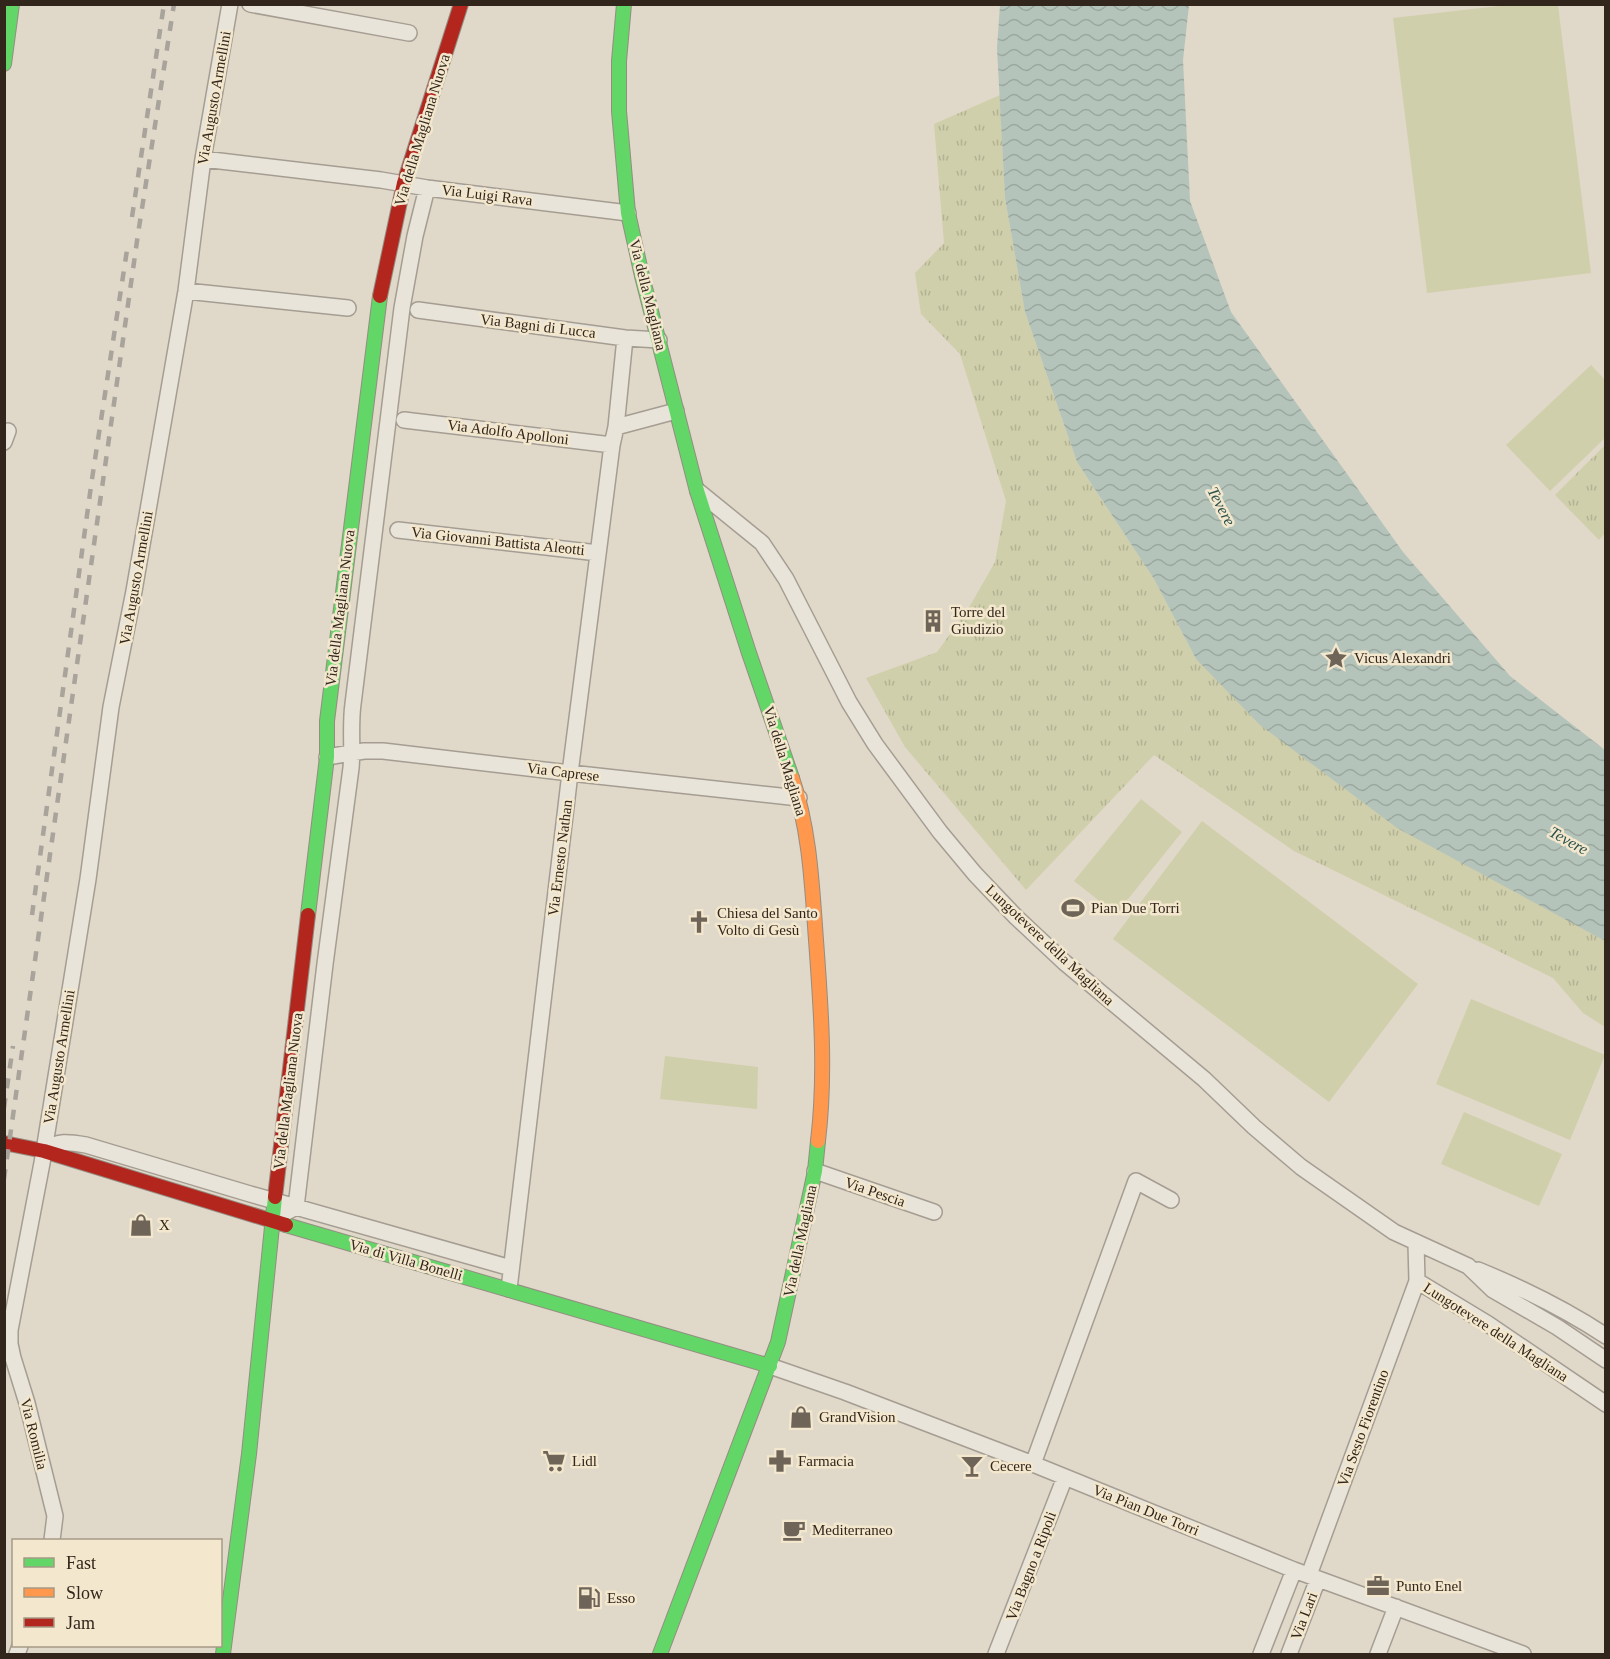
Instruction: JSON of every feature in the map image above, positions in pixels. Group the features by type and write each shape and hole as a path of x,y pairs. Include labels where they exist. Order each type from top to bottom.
{"main road":[{"path":"4,64 12,4"},
{"name":"Via della Magliana Nuova","path":"223,1654 250,1433 271,1221 327,757 330,688 378,303 404,183 461,4"},
{"name":"Via della Magliana","path":"624,4 619,61 619,111 628,213 676,411 698,490 733,605 799,798 811,866 822,1019 823,1080 815,1171 778,1342 660,1654"},
{"name":"Via di Villa Bonelli","path":"4,1143 44,1151 271,1221 770,1366"}],"street":[{"name":"Via Augusto Armellini","path":"44,1151 88,879 111,707 134,591 186,291 203,159 230,4"},
{"path":"250,4 409,33"},
{"name":"Via Luigi Rava","path":"203,159 628,213"},
{"name":"Via della Magliana Nuova","path":"296,1207 352,753 352,710 402,308 419,215 427,188"},
{"path":"186,291 348,308"},
{"name":"Via Bagni di Lucca","path":"418,310 625,338 659,340"},
{"name":"Via Ernesto Nathan","path":"509,1289 570,774 616,427 625,338"},
{"path":"616,427 676,411"},
{"name":"Via Adolfo Apolloni","path":"404,420 612,445"},
{"name":"Lungotevere della Magliana","path":"698,490 762,543 786,579 845,693 875,744 940,832 975,874 1064,962 1204,1079 1301,1167 1394,1232 1555,1306 1605,1336"},
{"name":"Via Giovanni Battista Aleotti","path":"398,530 598,553"},
{"name":"Via Caprese","path":"327,757 364,751 383,751 570,774 799,798"},
{"name":"Via di Villa Bonelli","path":"44,1151 54,1143 78,1143 511,1268"},
{"name":"Via Romilia","path":"44,1151 10,1335 13,1358 27,1403 55,1516 52,1539"},
{"name":"Via Pescia","path":"815,1171 934,1212"},
{"path":"1033,1464 1136,1181 1171,1200"},
{"path":"271,1221 296,1207"},
{"name":"Lungotevere della Magliana","path":"1416,1243 1417,1281 1488,1324 1605,1404"},
{"name":"Lungotevere della Magliana","path":"1468,1266 1493,1290 1557,1327 1605,1360"},
{"name":"Via Sesto Fiorentino","path":"1307,1574 1417,1281"},
{"name":"Via Pian Due Torri","path":"770,1366 845,1392 1033,1464 1307,1574 1523,1654"},
{"name":"Via Bagno a Ripoli","path":"996,1654 1065,1477"},
{"path":"1261,1654 1307,1574"},
{"name":"Via Lari","path":"1289,1654 1307,1574"},
{"path":"1378,1654 1396,1607"}],"green space":[{"path":"1508,5 1558,5 1591,273 1427,293 1393,18"},
{"path":"1000,95 1005,198 1025,312 1077,462 1154,579 1196,659 1557,914 1605,941 1605,1027 1583,1013 1553,978 1294,851 1154,755 1026,890 905,747 866,678 937,652 967,611 995,562 1006,501 960,354 921,314 915,273 944,243 934,124"},
{"path":"1591,365 1605,380 1605,438 1550,491 1506,445"},
{"path":"1605,445 1605,533 1599,540 1555,495"},
{"path":"1141,799 1182,832 1116,914 1074,881"},
{"path":"1202,821 1418,984 1329,1102 1113,939"},
{"path":"1471,999 1605,1055 1570,1140 1436,1084"},
{"path":"665,1056 758,1067 757,1109 660,1099"},
{"path":"1464,1112 1562,1154 1539,1206 1441,1164"}],"water":[{"name":"Tevere","path":"1000,5 1189,5 1183,60 1190,201 1231,312 1403,552 1510,676 1605,750 1605,941 1397,828 1260,725 1196,659 1154,579 1077,462 1025,312 1005,198 997,48"}],"railway":[{"path":"132,217 164,4"},
{"path":"4,1179 138,234 174,4"},
{"path":"32,915 92,479 127,250"},
{"path":"4,1108 13,1046"}],"traffic: fast":[{"path":"4,64 12,4"},
{"path":"624,4 619,61 619,111 628,213 697,491 792,778"},
{"path":"308,915 327,757 327,721 380,296"},
{"path":"660,1654 778,1342 815,1171 818,1141"},
{"path":"223,1654 249,1454 275,1197"},
{"path":"286,1225 770,1366"}],"traffic: slow":[{"path":"792,778 806,838 818,965 822,1066 818,1141"}],"traffic: jam":[{"path":"380,296 404,183 461,4"},
{"path":"275,1197 308,915"},
{"path":"4,1143 44,1151 286,1225"}],"place":[{"name":"Torre del Giudizio","path":"933,621"},
{"name":"Vicus Alexandri","path":"1336,658"},
{"name":"Pian Due Torri","path":"1073,908"},
{"name":"Chiesa del Santo Volto di Gesù","path":"699,922"},
{"name":"X","path":"141,1225"},
{"name":"GrandVision","path":"801,1417"},
{"name":"Lidl","path":"554,1461"},
{"name":"Farmacia","path":"780,1461"},
{"name":"Cecere","path":"972,1466"},
{"name":"Mediterraneo","path":"794,1530"},
{"name":"Punto Enel","path":"1378,1586"},
{"name":"Esso","path":"589,1598"}]}
